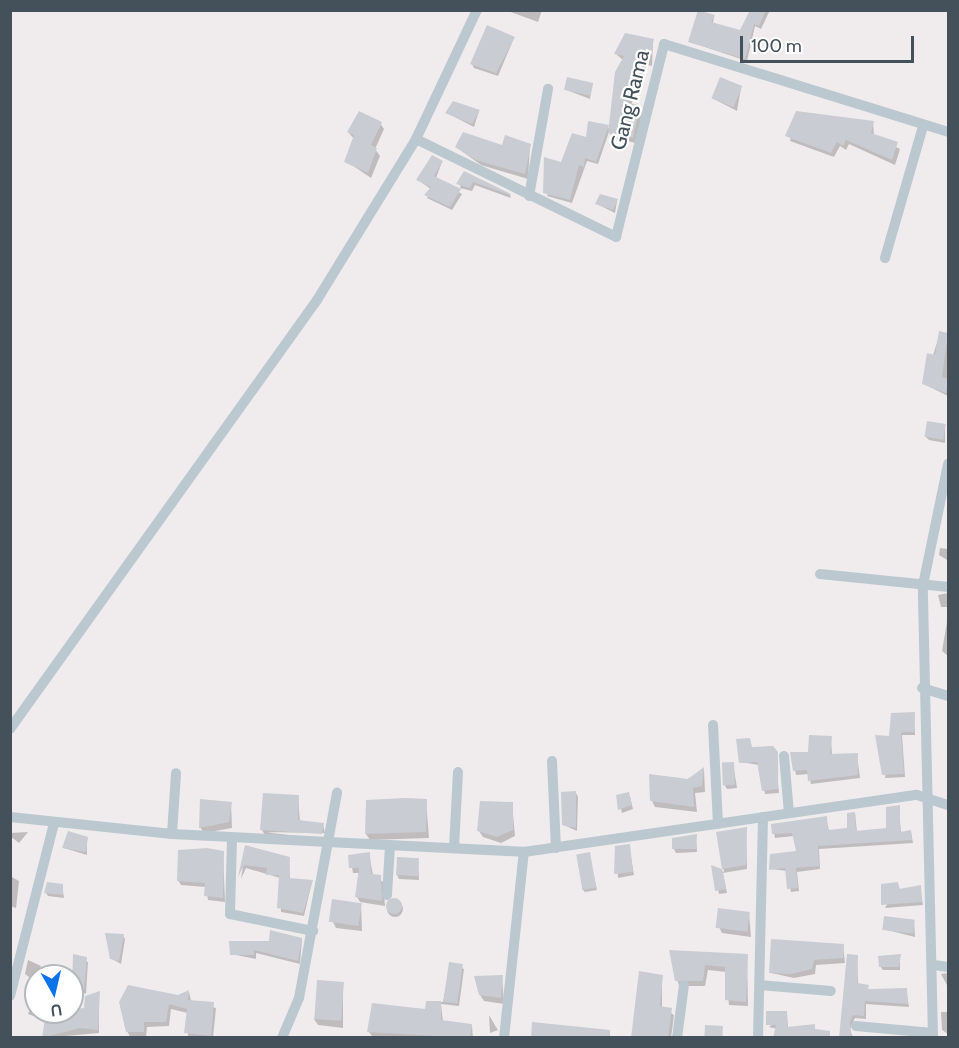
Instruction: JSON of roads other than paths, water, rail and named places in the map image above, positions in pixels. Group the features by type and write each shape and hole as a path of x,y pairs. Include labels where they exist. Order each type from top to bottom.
{"street":[{"path":"10,729 270,371 416,139 477,10"},
{"name":"Gang Rama","path":"416,139 529,196 621,235 664,44 948,132"},
{"path":"529,196 548,89"},
{"path":"885,258 923,126"},
{"path":"856,1026 933,1035 932,798 922,688 923,585 948,464"},
{"path":"820,574 948,587"},
{"path":"922,688 948,696"},
{"path":"713,725 718,824"},
{"path":"784,756 789,813"},
{"path":"552,760 556,848"},
{"path":"454,848 458,772"},
{"path":"172,834 176,773"},
{"path":"282,1038 299,998 331,841 337,792"},
{"path":"10,817 54,824 172,834 524,852 917,795 948,805"},
{"path":"758,1038 763,817"},
{"path":"10,996 54,824"},
{"path":"232,837 230,914 313,931"},
{"path":"387,895 390,846"},
{"path":"504,1038 524,852"},
{"path":"934,965 948,967"},
{"path":"677,1038 684,984"},
{"path":"760,985 831,991"}]}
